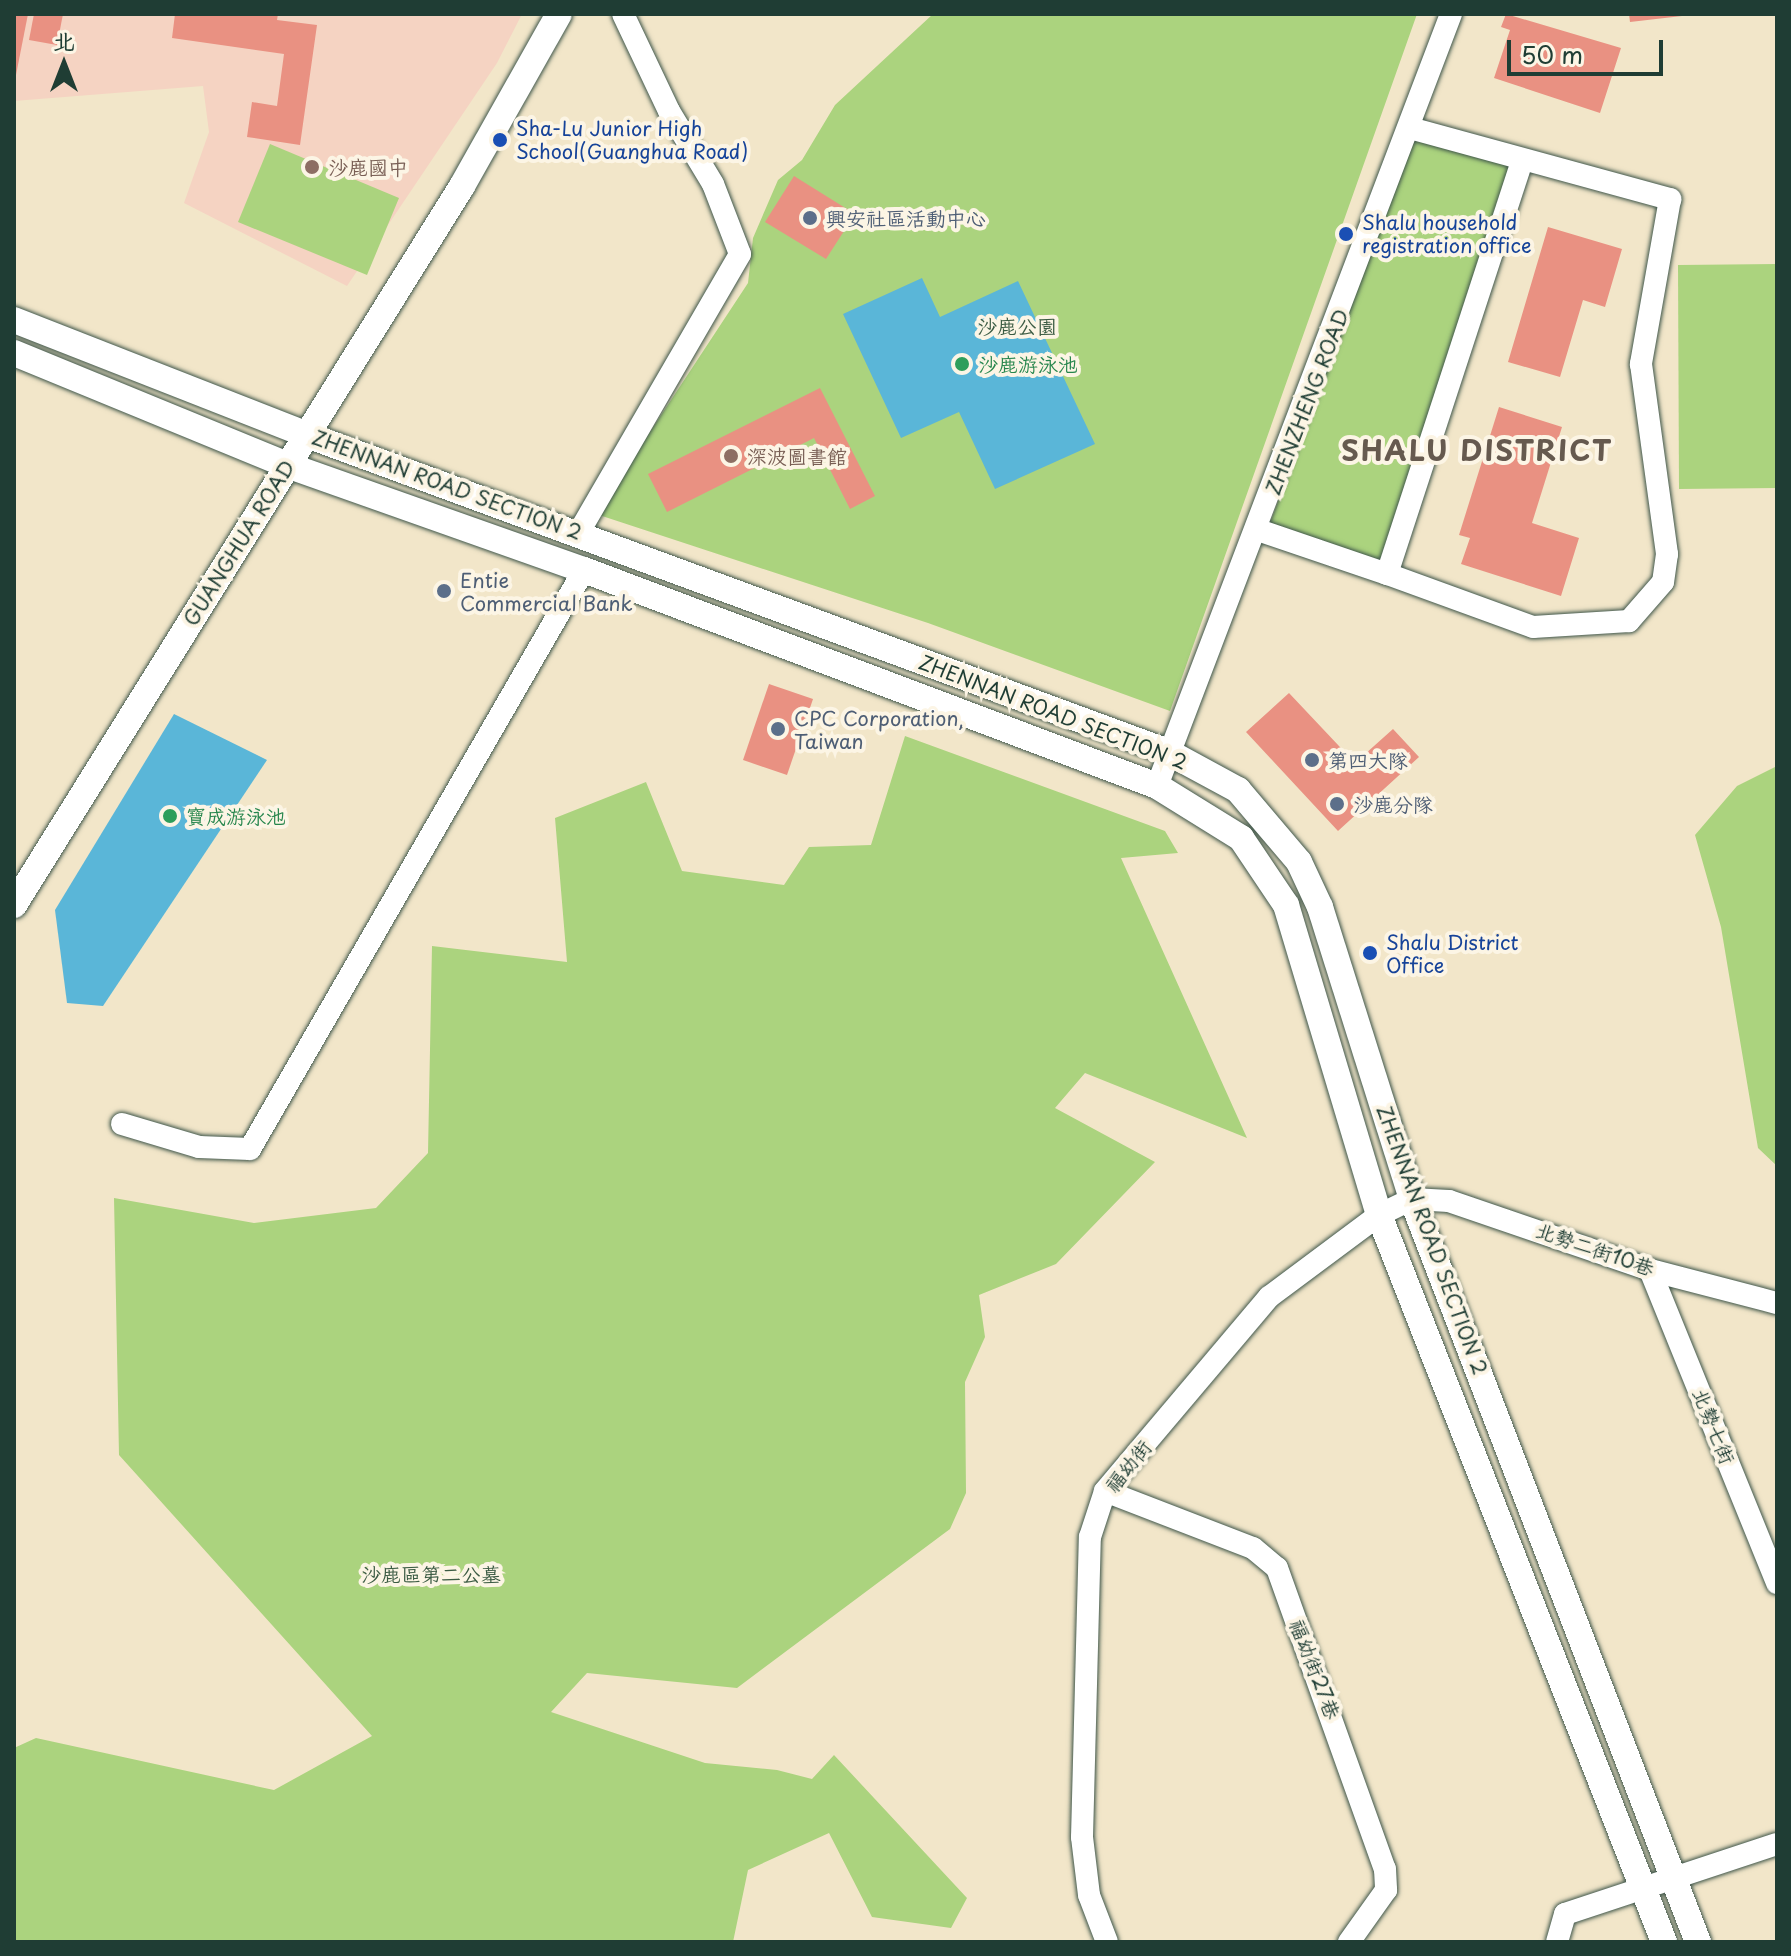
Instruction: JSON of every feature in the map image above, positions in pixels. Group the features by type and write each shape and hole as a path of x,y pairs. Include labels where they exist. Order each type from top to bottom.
{"street":[{"name":"GUANGHUA ROAD","path":"14,905 462,186 559,14"},
{"path":"579,532 740,254 713,184 669,111 623,14"},
{"name":"ZHENZHENG ROAD","path":"1157,786 1258,530 1451,14"},
{"path":"1258,530 1533,627 1629,621 1663,582 1667,554 1641,364 1670,199 1410,128"},
{"path":"1387,574 1522,160"},
{"name":"ZHENNAN ROAD SECTION 2","path":"14,320 307,435 579,532 1168,752 1238,790 1299,862 1320,907 1412,1199 1698,1942"},
{"name":"ZHENNAN ROAD SECTION 2","path":"14,353 287,465 584,570 1157,786 1241,838 1286,905 1379,1215 1664,1942"},
{"path":"122,1124 199,1147 250,1149 584,570"},
{"name":"福幼街","path":"1107,1942 1089,1895 1082,1837 1090,1537 1105,1491 1269,1297 1379,1215 1412,1199"},
{"name":"北勢二街10巷","path":"1412,1199 1449,1201 1650,1270 1777,1303"},
{"name":"北勢七街","path":"1650,1270 1777,1583"},
{"name":"福幼街27巷","path":"1105,1491 1253,1548 1277,1568 1385,1869 1386,1890 1349,1942"},
{"path":"1557,1942 1565,1914 1777,1844"}],"shaded area":[{"name":"沙鹿國中","path":"14,14 522,14 497,63 347,286 184,203 209,132 203,86 14,101"}],"green space":[{"name":"沙鹿公園","path":"933,14 1417,14 1170,711 928,623 596,514 748,283 753,238 778,180 802,160 835,105"},
{"path":"1413,136 1513,164 1384,562 1269,526"},
{"path":"270,144 399,198 367,275 238,222"},
{"path":"1777,264 1777,488 1679,489 1678,265"},
{"name":"沙鹿區第二公墓","path":"905,736 1165,831 1178,853 1121,858 1247,1138 1085,1073 1055,1108 1155,1162 1056,1264 979,1295 985,1337 965,1382 966,1493 950,1529 737,1688 587,1673 551,1712 705,1763 777,1770 812,1779 834,1755 967,1898 951,1928 872,1917 829,1833 748,1870 733,1942 14,1942 14,1748 36,1738 274,1790 372,1736 119,1455 114,1198 254,1223 376,1208 428,1153 432,946 567,962 555,818 646,782 682,871 784,885 809,847 871,845"},
{"path":"1777,766 1777,1166 1758,1148 1721,927 1695,835 1737,786"}],"water":[{"name":"沙鹿游泳池","path":"922,278 940,317 1018,281 1095,444 995,489 959,412 901,438 843,314"},
{"name":"寶成游泳池","path":"174,714 267,760 103,1006 67,1003 55,910"}],"building":[{"path":"14,14 28,14 15,80 14,80"},
{"path":"34,14 63,14 57,45 29,40"},
{"path":"175,14 278,14 277,20 317,25 300,145 247,137 252,102 277,106 284,54 172,38"},
{"path":"1506,14 1621,48 1600,113 1494,78 1510,30 1501,27"},
{"path":"1629,14 1682,14 1682,16 1630,22"},
{"name":"興安社區活動中心","path":"794,176 855,214 826,259 765,222"},
{"path":"1548,227 1622,249 1605,307 1583,300 1560,377 1508,362"},
{"name":"深波圖書館","path":"820,388 875,496 850,509 814,438 667,512 648,474"},
{"path":"1499,407 1562,427 1532,523 1579,538 1561,596 1461,564 1470,538 1459,535"},
{"name":"CPC Corporation, Taiwan","path":"769,684 813,699 787,775 743,760"},
{"name":"第四大隊","path":"1289,693 1355,763 1393,729 1419,757 1338,831 1246,732"}],"place":[{"name":"Sha-Lu Junior High School(Guanghua Road)","path":"500,140"},
{"name":"沙鹿國中","path":"312,167"},
{"name":"興安社區活動中心","path":"810,218"},
{"name":"Shalu household registration office","path":"1346,234"},
{"name":"沙鹿游泳池","path":"962,364"},
{"name":"深波圖書館","path":"731,456"},
{"name":"Entie Commercial Bank","path":"444,591"},
{"name":"CPC Corporation, Taiwan","path":"778,729"},
{"name":"第四大隊","path":"1312,760"},
{"name":"沙鹿分隊","path":"1337,804"},
{"name":"寶成游泳池","path":"170,816"},
{"name":"Shalu District Office","path":"1370,953"}],"district":[{"name":"SHALU DISTRICT","path":"1477,450"}]}
